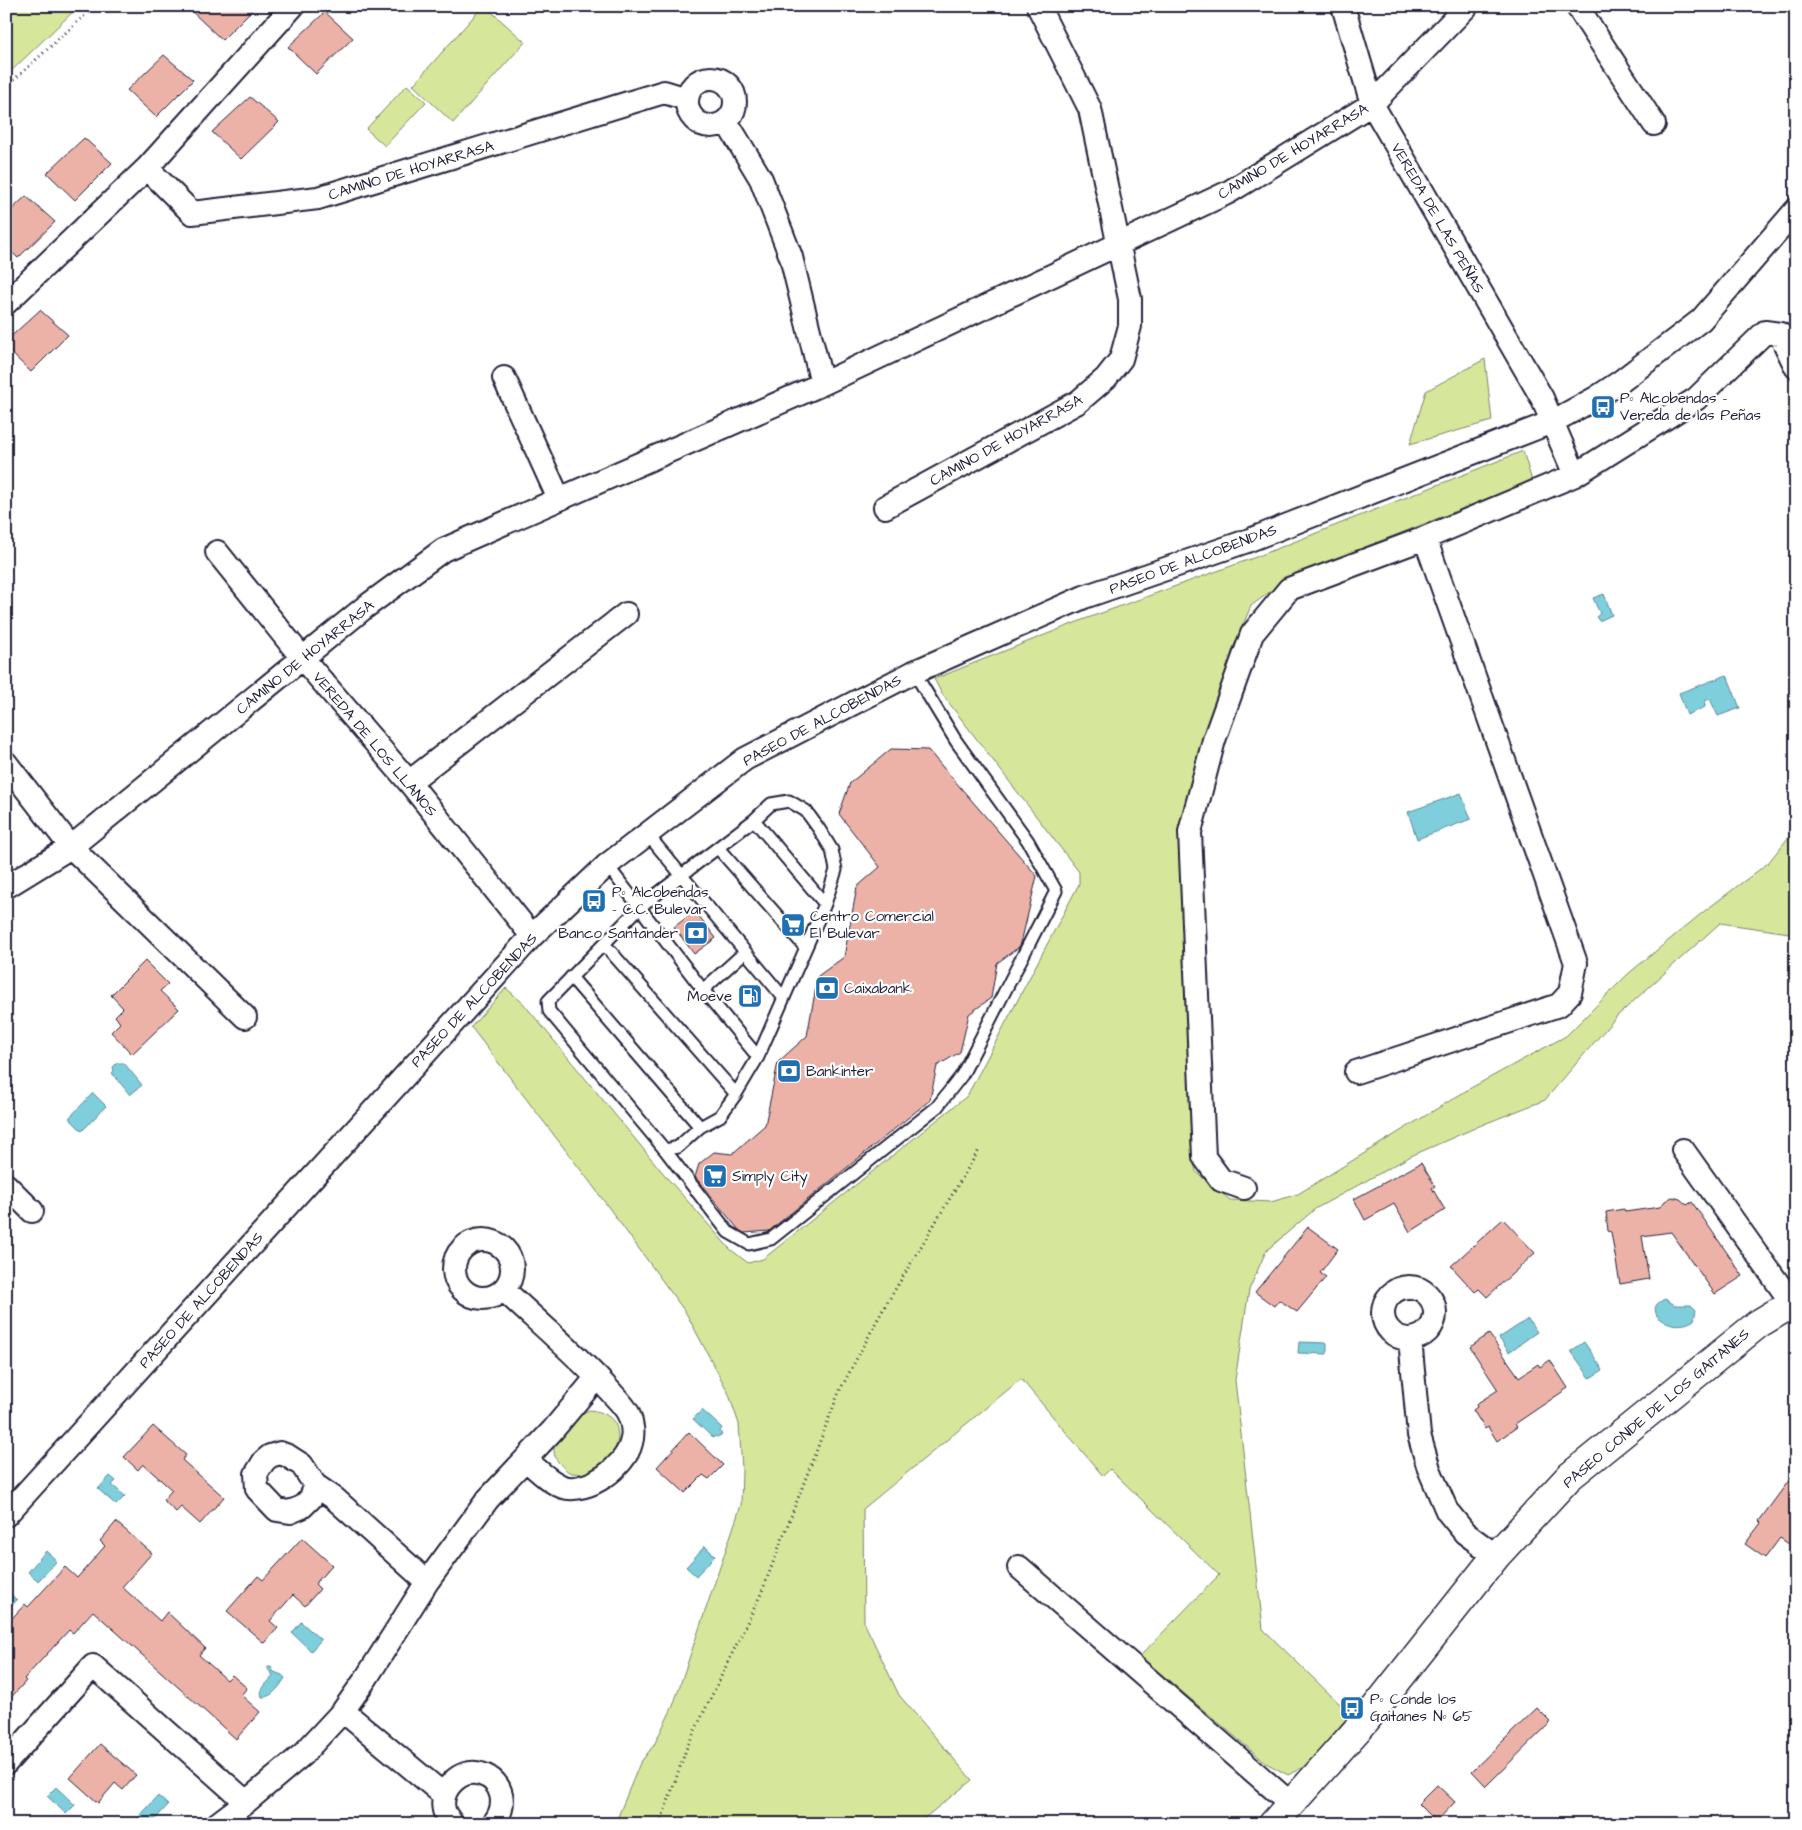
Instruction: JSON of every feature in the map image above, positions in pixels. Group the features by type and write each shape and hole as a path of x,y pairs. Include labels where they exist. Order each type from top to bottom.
{"street":[{"path":"6,303 147,168 293,6"},
{"name":"CAMINO DE HOYARRASA","path":"885,507 1078,402 1106,378 1121,359 1130,326 1130,299 1090,109 1038,6"},
{"name":"VEREDA DE LAS PEÑAS","path":"1343,6 1372,104 1542,398 1576,475"},
{"name":"CAMINO DE HOYARRASA","path":"6,887 71,847 364,608 443,550 822,384 1229,192 1372,104 1467,6"},
{"path":"1577,6 1654,124"},
{"path":"705,78 714,78 723,81 730,87 735,105 732,114 726,121 718,125 708,126 699,123 692,117 687,99 690,90 696,83 705,78"},
{"name":"CAMINO DE HOYARRASA","path":"147,168 192,213 318,198 664,92 687,99"},
{"path":"726,121 762,179 791,257 822,384"},
{"name":"PASEO DE ALCOBENDAS","path":"6,1515 532,936 607,865 745,759 914,672 1084,597 1247,541 1552,422 1612,387 1701,320 1796,210"},
{"path":"1244,1188 1221,1180 1204,1157 1190,832 1214,740 1252,634 1289,588 1426,538 1576,475 1696,399 1765,332 1780,334 1796,367"},
{"path":"504,378 559,499"},
{"path":"1356,1072 1559,1005 1570,994 1576,963 1426,538"},
{"name":"VEREDA DE LOS LLANOS","path":"217,552 302,659 409,782 532,936"},
{"path":"409,782 626,614"},
{"path":"6,763 71,847 245,1017"},
{"path":"1683,1150 1794,1302"},
{"path":"6,1185 32,1211"},
{"path":"504,1290 597,1377 628,1412 632,1427 632,1443 624,1458 598,1481 578,1488 564,1487 547,1478 526,1460"},
{"name":"PASEO CONDE DE LOS GAITANES","path":"1282,1814 1365,1722 1496,1556 1569,1477 1758,1324 1794,1302"},
{"path":"1410,1339 1419,1434 1429,1469 1447,1511 1465,1533 1496,1556"},
{"path":"218,1824 303,1754 343,1711 365,1680 427,1582 488,1500 526,1460 597,1377"},
{"path":"315,1485 334,1498 427,1582"},
{"path":"1019,1567 1282,1814"},
{"path":"6,1763 93,1666 246,1802"},
{"path":"343,1711 444,1795"},
{"path":"452,1824 444,1811 444,1795 451,1782 465,1774 480,1773 494,1781 502,1794 502,1810 493,1824"}],"lane":[{"path":"665,1150 678,1146 700,1127 720,1116 736,1094 758,1057 825,904 836,870 832,850 806,811 789,801 771,804 754,820 640,907 548,1001 549,1011 665,1150 728,1232 749,1244 771,1239 937,1107 962,1076 1056,891 1028,841 956,741 914,672"},
{"path":"754,820 825,904"},
{"path":"648,835 783,997"},
{"path":"718,848 805,947"},
{"path":"607,865 703,990 758,1057"},
{"path":"604,944 736,1094"},
{"path":"703,990 745,952"},
{"path":"571,977 700,1127"}],"path":[{"path":"6,87 95,6"},
{"path":"660,1824 687,1747 761,1594 839,1392 881,1313 979,1150"}],"green space":[{"path":"6,6 79,6 6,76"},
{"path":"483,6 525,42 453,123 413,85"},
{"path":"407,85 426,102 385,146 366,129"},
{"path":"1485,359 1492,421 1410,444 1426,391"},
{"path":"1523,451 1532,481 1288,578 1251,606 1233,648 1182,829 1191,1144 1196,1172 1230,1200 1271,1202 1298,1194 1469,1089 1566,1036 1628,974 1702,913 1768,863 1796,828 1796,934 1720,923 1616,1017 1545,1100 1411,1156 1315,1209 1266,1251 1249,1290 1235,1380 1263,1629 1350,1714 1307,1765 1288,1775 1266,1763 1140,1656 1219,1575 1110,1469 1103,1476 1021,1379 863,1509 864,1622 899,1695 972,1780 917,1824 615,1824 640,1763 654,1745 673,1706 741,1505 742,1469 739,1424 728,1392 686,1313 590,1182 471,1027 506,988 523,1003 668,1179 730,1249 748,1263 763,1259 967,1096 1079,884 1079,872 942,694 934,679 1085,619 1256,557"},
{"path":"589,1410 605,1414 614,1423 618,1434 616,1446 610,1458 600,1467 587,1473 568,1472 556,1459 554,1453 557,1435 569,1420"}],"water":[{"path":"1604,594 1612,615 1599,621 1596,617 1600,614 1593,598"},
{"path":"1727,675 1740,708 1718,716 1710,699 1705,701 1705,707 1687,715 1679,693"},
{"path":"1461,793 1471,819 1417,839 1408,812"},
{"path":"117,1063 124,1063 142,1085 130,1095 112,1073 114,1071 113,1067"},
{"path":"93,1093 106,1106 82,1131 69,1118"},
{"path":"1665,1299 1675,1305 1691,1305 1696,1310 1694,1320 1680,1325 1665,1322 1657,1316 1655,1308 1659,1302"},
{"path":"1528,1319 1537,1332 1509,1352 1499,1338"},
{"path":"1299,1342 1327,1343 1327,1354 1298,1353"},
{"path":"1584,1342 1603,1370 1590,1378 1571,1351"},
{"path":"702,1410 722,1428 720,1431 722,1435 713,1438 693,1419"},
{"path":"110,1476 116,1481 112,1485 125,1496 116,1505 98,1489"},
{"path":"705,1546 715,1556 696,1576 686,1567"},
{"path":"46,1551 57,1561 38,1581 28,1572"},
{"path":"6,1592 17,1600 6,1612"},
{"path":"301,1622 321,1640 311,1651 292,1633"},
{"path":"268,1667 271,1667 274,1672 285,1678 272,1694 262,1697 261,1691 273,1676"},
{"path":"56,1787 75,1805 66,1814 47,1796"},
{"path":"158,1796 168,1805 151,1824 147,1824 139,1817"}],"building":[{"path":"186,6 256,6 222,40"},
{"path":"325,12 353,38 316,74 288,47"},
{"path":"164,55 193,80 156,117 127,90"},
{"path":"250,97 279,122 241,159 212,132"},
{"path":"84,138 112,163 75,200 47,173"},
{"path":"26,196 55,222 18,258 6,247 6,215"},
{"path":"40,310 68,335 31,372 6,348 6,341"},
{"path":"891,749 928,750 1037,876 1021,943 1019,947 997,963 991,998 969,1014 960,1052 937,1066 930,1100 769,1231 744,1233 739,1230 695,1177 699,1164 714,1152 732,1154 765,1125 778,1062 807,1036 818,976 844,957 857,887 880,867 839,814 850,783"},
{"path":"695,911 716,938 694,954 674,927"},
{"path":"145,961 168,984 160,991 179,1009 132,1054 111,1032 120,1023 115,1016 123,1008 111,995"},
{"path":"1421,1163 1435,1186 1432,1188 1445,1210 1410,1232 1394,1204 1365,1220 1354,1199"},
{"path":"1672,1197 1680,1199 1687,1205 1692,1202 1743,1276 1715,1294 1671,1232 1642,1236 1649,1279 1620,1284 1611,1232 1608,1231 1606,1212 1624,1209 1625,1212 1660,1207"},
{"path":"1503,1219 1535,1253 1487,1297 1479,1289 1475,1292 1451,1266"},
{"path":"1308,1227 1338,1249 1320,1273 1326,1277 1297,1312 1279,1300 1274,1306 1255,1292"},
{"path":"1489,1334 1519,1377 1538,1364 1540,1367 1550,1360 1568,1388 1515,1424 1517,1427 1497,1441 1488,1427 1485,1429 1473,1410 1477,1407 1476,1404 1498,1390 1470,1347"},
{"path":"153,1426 186,1455 182,1460 224,1497 200,1524 181,1507 176,1512 163,1500 172,1490 143,1464 138,1470 124,1457"},
{"path":"689,1432 723,1465 709,1479 703,1475 685,1493 657,1467"},
{"path":"1796,1471 1796,1534 1789,1544 1780,1538 1765,1558 1745,1544 1761,1523 1759,1521"},
{"path":"116,1522 152,1553 122,1587 160,1621 167,1612 205,1648 199,1655 227,1680 232,1675 247,1688 241,1695 260,1712 236,1739 93,1611 73,1633 69,1630 24,1679 26,1681 6,1703 6,1625 25,1604 28,1607 65,1567 77,1578 105,1546 100,1541"},
{"path":"302,1538 332,1565 315,1584 320,1589 305,1606 293,1595 270,1621 278,1628 264,1643 227,1611 258,1576 263,1580"},
{"path":"1537,1708 1551,1722 1486,1786 1472,1771"},
{"path":"100,1744 136,1775 123,1790 115,1783 98,1803 70,1778"},
{"path":"1437,1785 1455,1802 1436,1822 1418,1804"}],"place":[{"name":"Pº Alcobendas - Vereda de las Peñas","path":"1603,407"},
{"name":"Pº Alcobendas - C.C. Bulevar","path":"594,901"},
{"name":"Centro Comercial El Bulevar","path":"793,925"},
{"name":"Banco Santander","path":"696,933"},
{"name":"Caixabank","path":"827,988"},
{"name":"Moeve","path":"750,996"},
{"name":"Bankinter","path":"789,1071"},
{"name":"Simply City","path":"715,1176"},
{"name":"Pº Conde los Gaitanes Nº 65","path":"1352,1708"}]}
